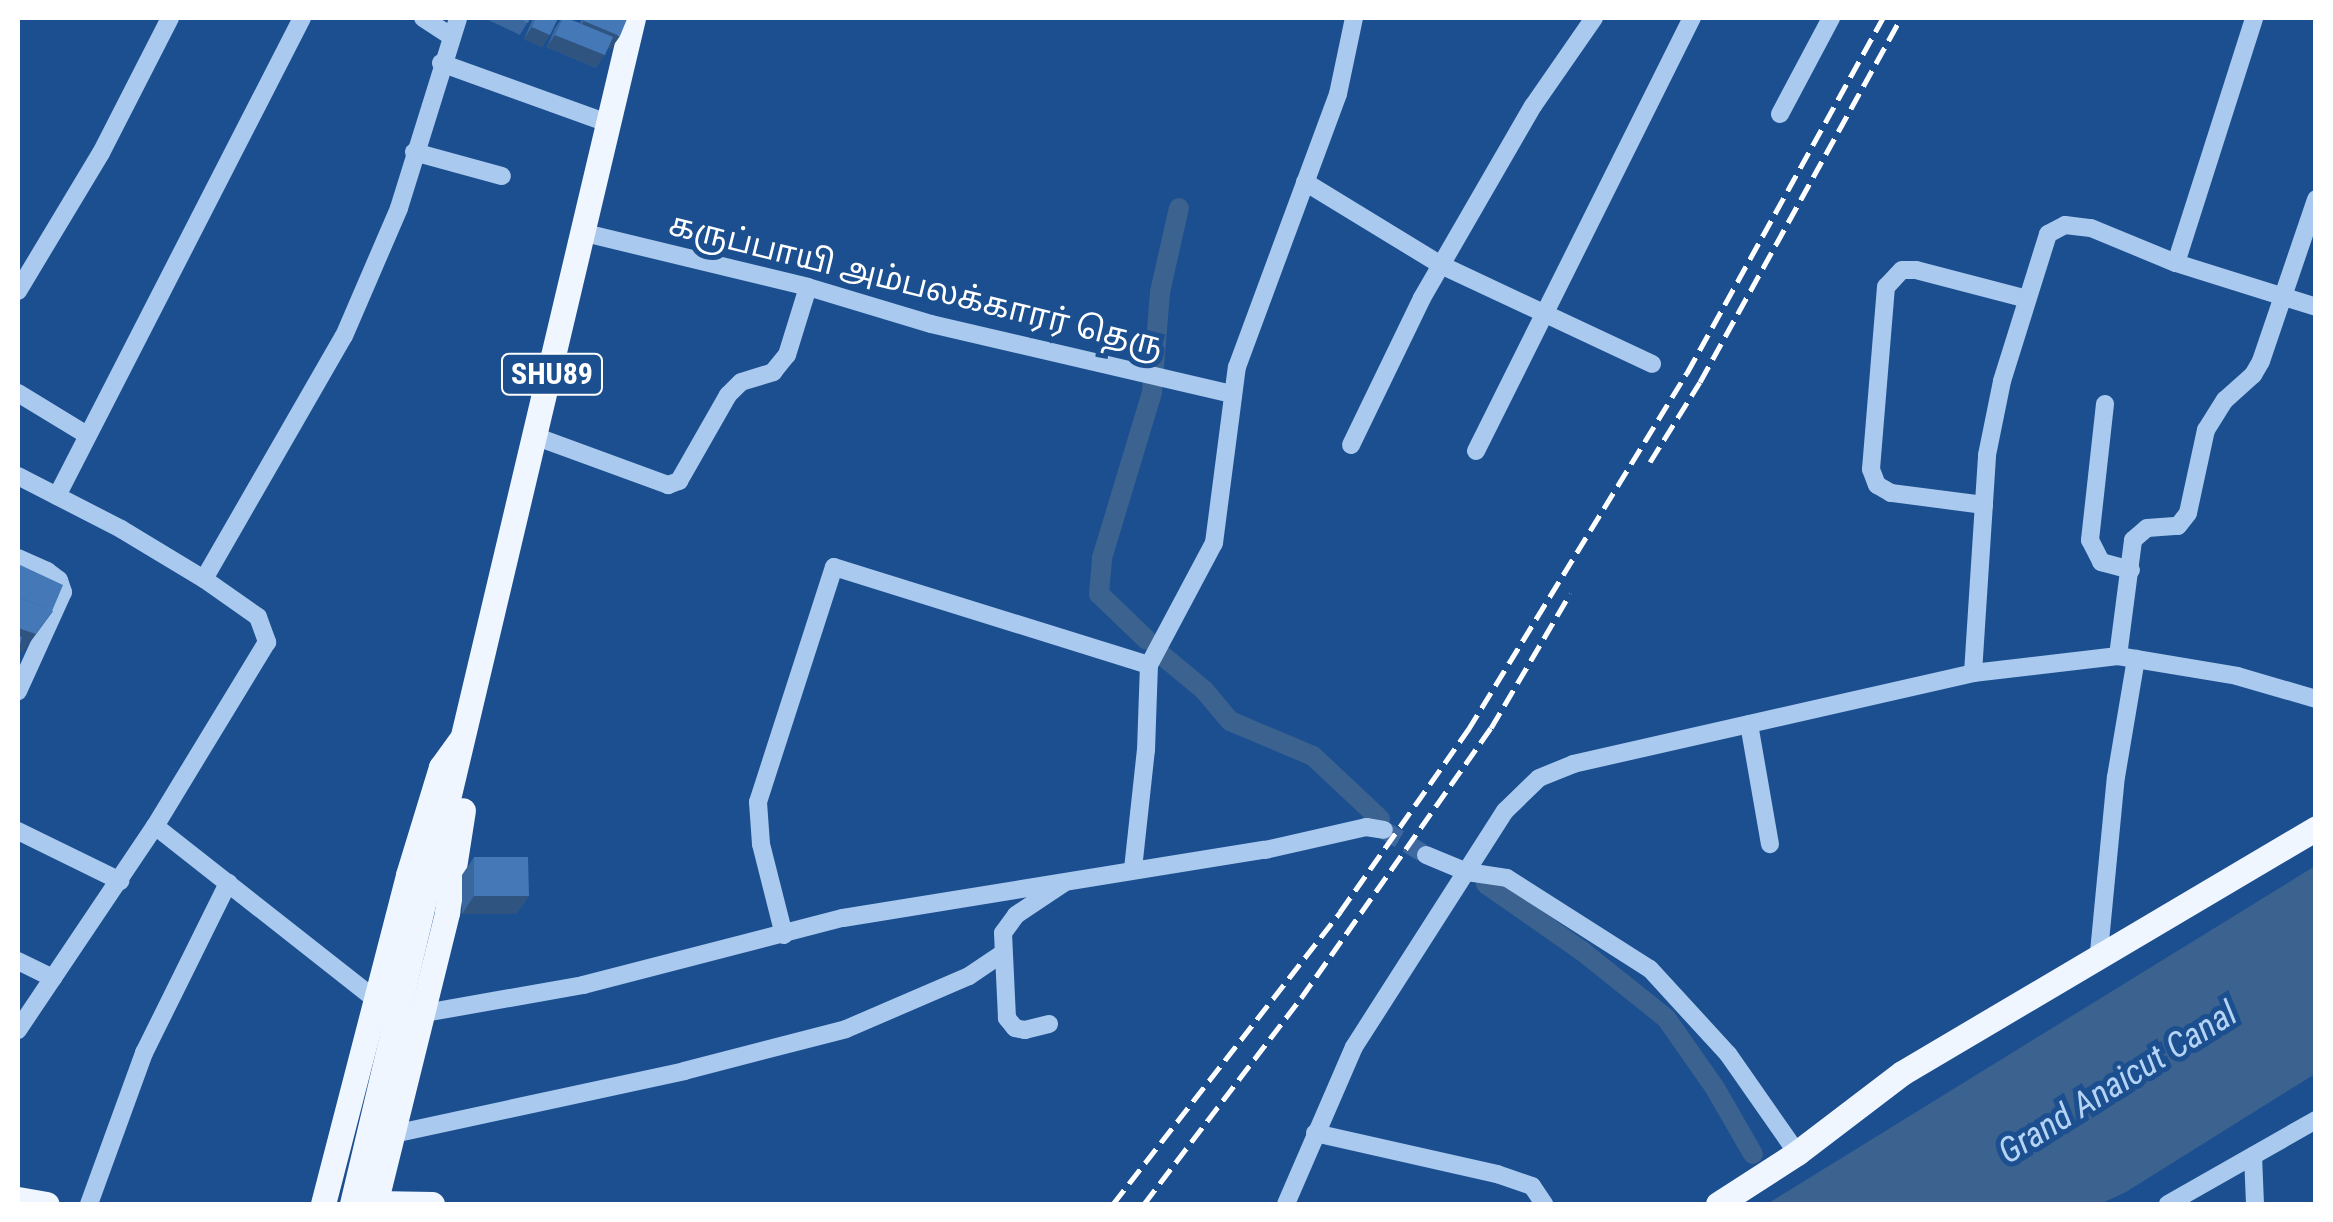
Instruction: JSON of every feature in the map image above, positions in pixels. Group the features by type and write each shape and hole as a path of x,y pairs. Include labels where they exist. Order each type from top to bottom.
{"main road":[{"name":"SHU89","path":"368,1204 432,882 634,18"},
{"path":"323,1204 440,767 467,731"},
{"path":"432,1204 368,1204 447,912 470,768 467,731"},
{"path":"1718,1204 1797,1153 1902,1072 2099,952 2316,828"},
{"path":"18,1199 47,1204"}],"street":[{"path":"18,291 101,153 170,18"},
{"path":"56,496 302,18"},
{"path":"204,579 344,336 399,208 454,26 422,18"},
{"path":"1133,869 1146,750 1148,665 1214,543 1237,367 1338,94 1354,18"},
{"path":"1352,445 1442,264 1533,106 1594,18"},
{"path":"1476,451 1692,18"},
{"path":"1780,114 1831,18"},
{"path":"2176,263 2254,18"},
{"path":"441,63 608,123"},
{"path":"414,152 502,176"},
{"path":"1305,182 1442,264 1652,364"},
{"path":"2099,952 2137,532 2168,530 2178,526 2188,513 2206,430 2224,400 2253,375 2316,199"},
{"path":"1973,672 1986,455 2002,381 2048,234 2065,225 2091,228 2176,263 2316,307"},
{"name":"கருப்பாயி அம்பலக்காரர் தெரு","path":"585,233 808,287 931,324 1233,394"},
{"path":"1984,505 1891,493 1877,484 1870,469 1886,287 1902,270 1916,270 2026,299"},
{"path":"537,437 668,486 679,481 728,395 741,382 773,372 788,355 808,287"},
{"path":"18,393 87,435"},
{"path":"2105,404 2090,540 2101,562 2131,570"},
{"path":"18,476 204,579 258,617 267,630 267,642 155,826 18,1030"},
{"path":"18,558 59,580 63,592 18,690"},
{"path":"784,935 760,844 758,802 834,566 1148,665"},
{"path":"1286,1204 1354,1047 1505,811 1539,778 1573,764 1973,672 2127,658 2237,676 2316,699"},
{"path":"1748,724 1770,844"},
{"path":"155,826 375,999"},
{"path":"419,1014 583,985 843,918 1265,850 1366,827 1384,830"},
{"path":"18,831 120,881"},
{"path":"1426,856 1466,872 1507,878 1650,969 1728,1054 1797,1153"},
{"path":"1050,1024 1025,1030 1015,1028 1007,1018 1003,933 1016,916 1069,880"},
{"path":"89,1204 144,1053 228,882"},
{"path":"389,1135 684,1071 846,1030 969,976 1002,954"},
{"path":"18,961 53,978"},
{"path":"2168,1204 2316,1120"},
{"path":"1315,1133 1498,1174 1532,1186 1544,1204"},
{"path":"2253,1156 2254,1204"}],"water":[{"name":"Grand Anaicut Canal","path":"2315,866 2315,1074 2126,1192 2100,1204 1767,1204"}],"building":[{"path":"536,18 558,18 550,35 532,27"},
{"path":"563,18 613,37 605,55 555,35"},
{"path":"627,19 620,36 584,21"},
{"path":"18,564 63,585 52,611 18,597"},
{"path":"18,597 53,611 36,634 18,628"},
{"path":"474,857 528,857 529,896 474,896"}],"waterway":[{"path":"1147,640 1099,594 1102,558 1152,392 1160,292 1179,208"},
{"path":"1163,656 1204,690 1230,721 1313,756 1380,819"},
{"path":"1486,884 1582,951 1666,1018 1715,1088 1753,1154"}],"tunnel":[{"path":"1384,830 1426,855"}],"railway":[{"path":"1113,1204 1340,912 1468,730 1687,373 1883,18"},
{"path":"1650,462 1700,382 1901,18"},
{"path":"1144,1204 1301,998 1491,728 1570,594"}]}
